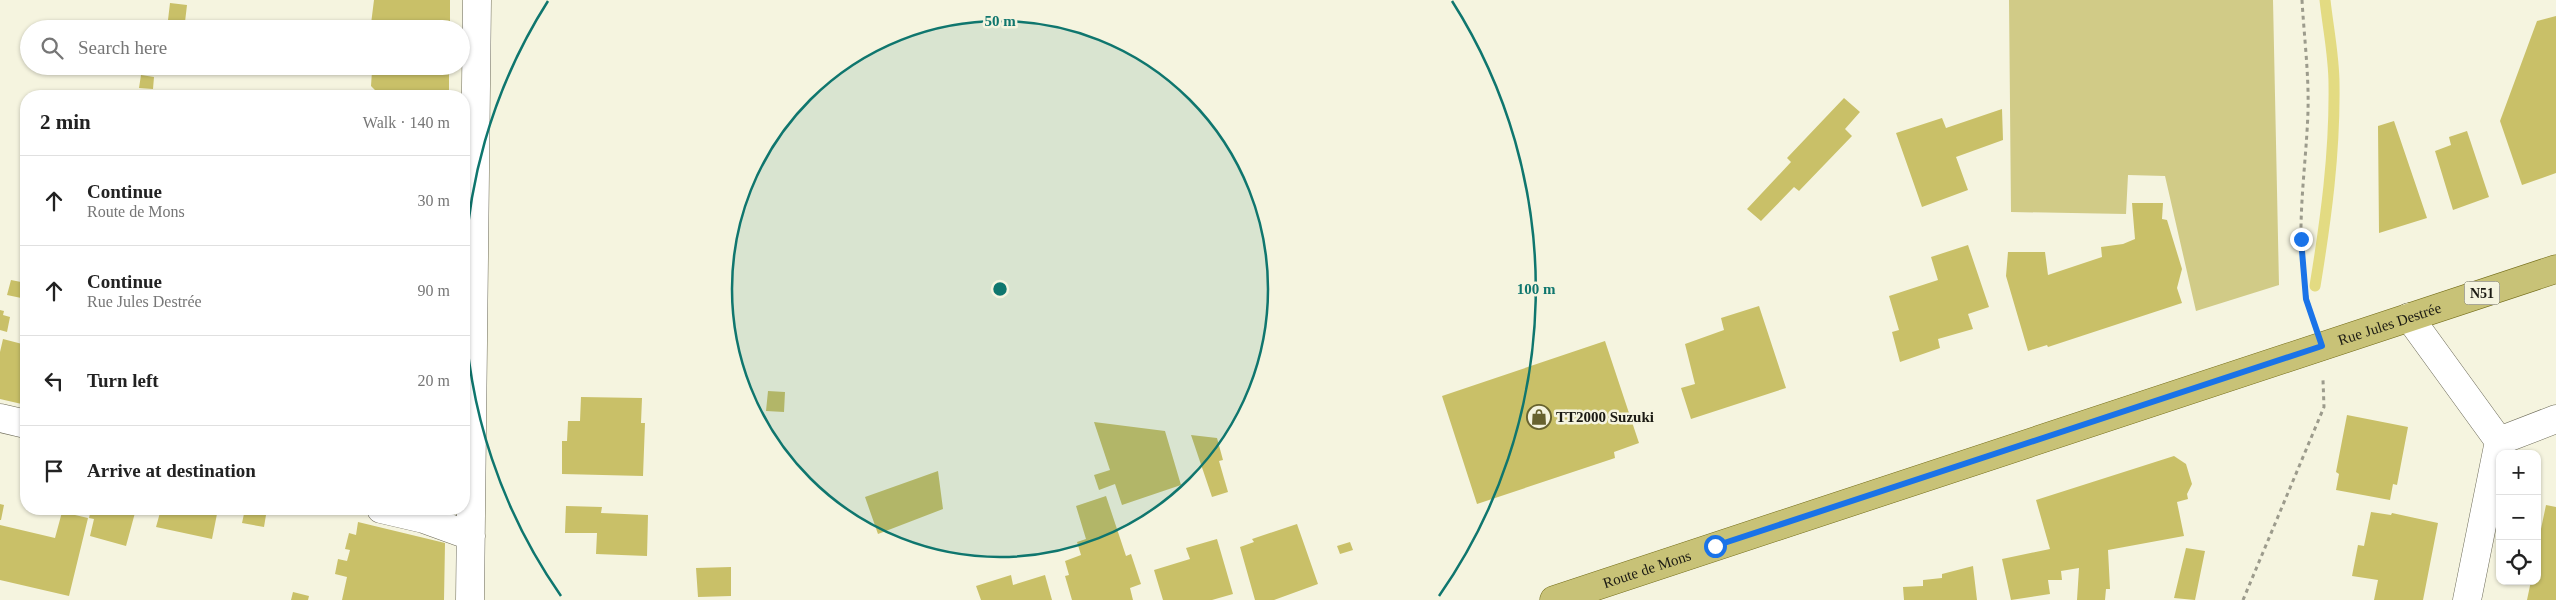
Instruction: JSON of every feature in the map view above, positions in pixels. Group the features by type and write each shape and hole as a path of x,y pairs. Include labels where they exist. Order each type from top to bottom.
{"main road":[{"name":"Rue Jules Destrée","path":"1852,501 2556,268"},
{"name":"Route de Mons","path":"1554,600 1852,501"}],"street":[{"path":"470,600 477,0"},
{"path":"2409,317 2499,441 2466,600"},
{"path":"0,418 20,423"},
{"path":"2499,441 2556,419"},
{"path":"407,515 424,519 471,536"}],"path":[{"path":"2242,600 2324,407 2322,346 2306,299 2301,239 2308,108 2302,0"}],"shaded area":[{"path":"2009,0 2273,0 2279,285 2196,311 2165,176 2128,175 2126,214 2011,212"}],"building":[{"path":"374,0 450,0 450,20 372,20"},
{"path":"170,3 187,5 185,20 168,20"},
{"path":"2556,16 2556,173 2522,185 2500,121 2537,21"},
{"path":"141,75 154,77 153,89 139,88"},
{"path":"372,75 449,75 449,90 375,90 371,86"},
{"path":"1844,98 1860,112 1845,129 1852,136 1799,191 1794,187 1761,221 1747,209 1791,162 1787,158"},
{"path":"2002,109 2003,140 1956,157 1968,190 1922,207 1896,133 1942,118 1946,128"},
{"path":"2394,121 2427,218 2379,233 2378,126"},
{"path":"2467,131 2489,197 2453,210 2435,151 2451,145 2449,137"},
{"path":"2132,203 2163,203 2162,219 2167,220 2182,269 2177,288 2182,303 2048,347 2047,345 2028,351 2006,276 2008,252 2045,252 2048,275 2102,257 2101,247 2123,244 2135,239"},
{"path":"1968,245 1989,307 1968,314 1973,329 1938,339 1940,348 1900,362 1892,332 1899,330 1889,296 1938,280 1931,257"},
{"path":"11,280 20,282 20,298 7,295"},
{"path":"1759,306 1786,388 1691,419 1681,388 1695,384 1685,344 1724,330 1721,318"},
{"path":"0,310 4,311 3,315 10,317 7,332 0,330"},
{"path":"3,339 20,343 20,404 0,399 0,352"},
{"name":"TT2000 Suzuki","path":"1605,341 1639,443 1614,452 1615,458 1477,504 1442,396"},
{"path":"768,391 785,392 784,412 766,411"},
{"path":"581,397 642,398 641,423 645,423 643,476 562,474 562,441 567,441 568,421 580,421"},
{"path":"2347,415 2408,427 2397,485 2393,484 2390,500 2336,490 2339,474 2336,472"},
{"path":"1094,422 1165,431 1181,485 1122,505 1115,484 1099,490 1094,475 1110,470"},
{"path":"1191,435 1217,438 1223,460 1219,461 1228,492 1212,497"},
{"path":"2174,456 2186,464 2192,484 2187,494 2188,499 2177,502 2184,536 2108,550 2110,589 2106,589 2105,600 2077,600 2079,568 2061,571 2062,580 2048,580 2050,594 2011,600 2002,559 2050,549 2036,500"},
{"path":"938,471 943,509 878,534 865,497"},
{"path":"1106,496 1126,556 1131,554 1141,584 1130,588 1133,600 1072,600 1065,576 1069,575 1065,561 1081,555 1077,542 1086,539 1076,506"},
{"path":"0,504 4,505 1,520 0,520"},
{"path":"2546,505 2556,507 2556,600 2527,600 2530,585 2541,585 2541,529"},
{"path":"566,506 602,507 601,513 648,515 647,556 596,554 597,533 565,533"},
{"path":"2371,512 2391,515 2392,513 2438,523 2423,600 2374,600 2378,580 2352,576 2358,545 2364,546"},
{"path":"61,515 75,515 88,518 69,596 0,580 0,525 55,538"},
{"path":"90,515 134,515 126,546 90,536 94,519 89,518"},
{"path":"159,515 217,515 212,539 156,527"},
{"path":"244,515 266,515 264,527 242,523"},
{"path":"358,522 445,543 444,600 342,600 347,577 335,574 338,559 347,561 350,550 345,549 349,533 356,535"},
{"path":"1297,524 1318,584 1274,600 1255,600 1240,547 1254,542 1252,539"},
{"path":"1217,539 1233,594 1212,600 1163,600 1154,570 1190,559 1186,548"},
{"path":"1350,542 1353,550 1340,554 1337,546"},
{"path":"2186,548 2205,551 2195,600 2174,598"},
{"path":"1973,566 1977,600 1904,600 1903,587 1923,586 1923,580 1942,578 1942,574"},
{"path":"731,567 731,596 698,597 696,568"},
{"path":"1011,575 1013,585 1045,575 1052,600 981,600 976,586"},
{"path":"293,592 309,596 308,600 291,600"}],"waterway":[{"path":"2315,286 2329,185 2334,109 2333,63 2325,0"}],"place":[{"name":"TT2000 Suzuki","path":"1539,417"}],"route":[{"path":"1715,546 2322,346 2306,299 2301,239"}]}
